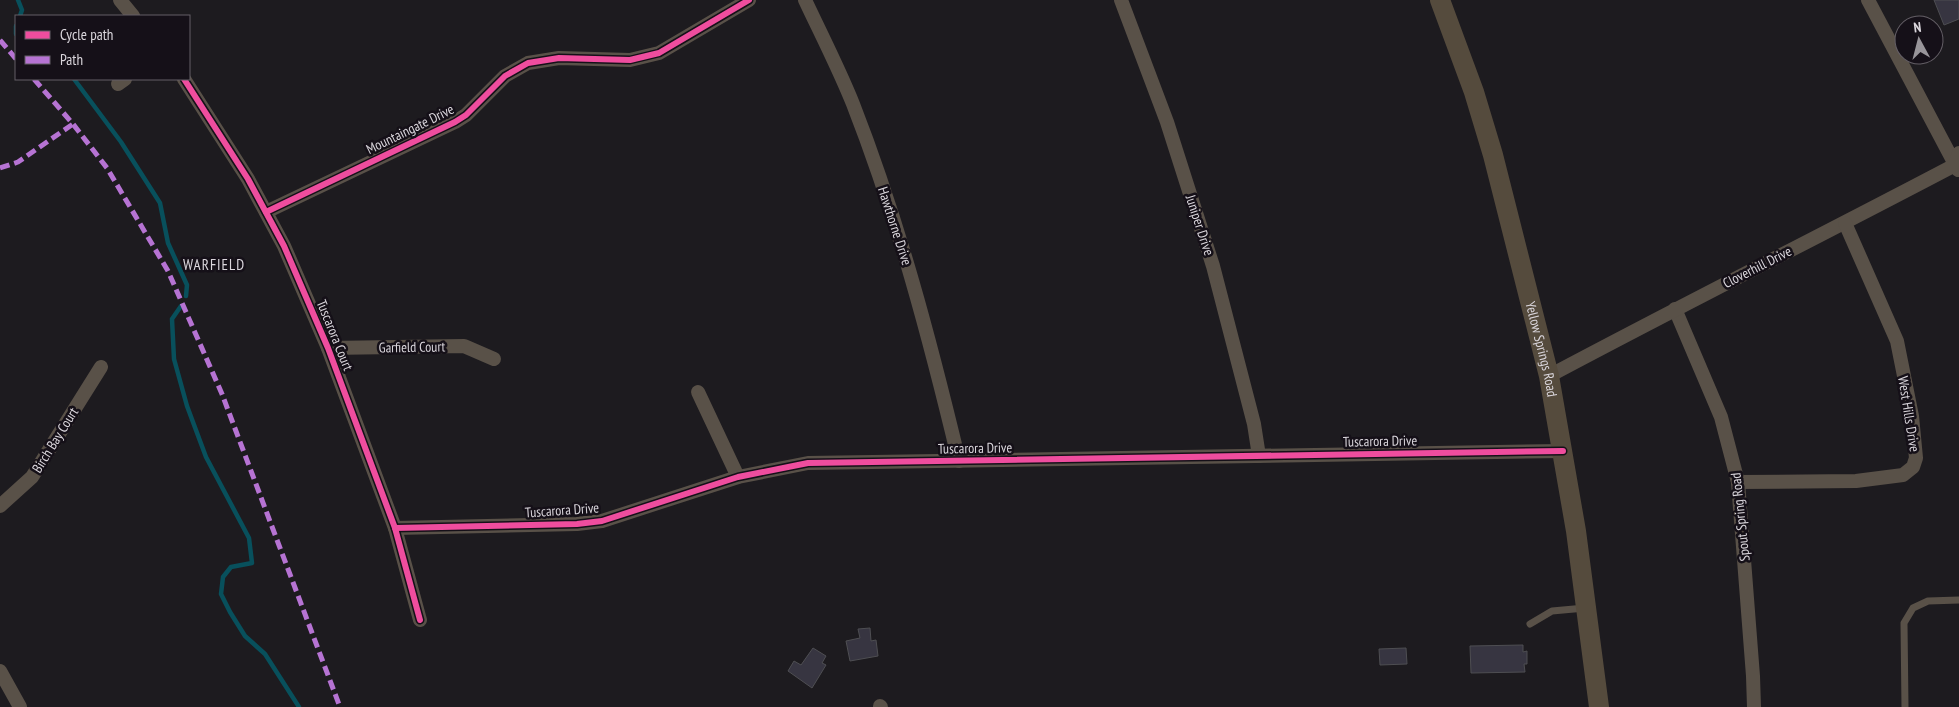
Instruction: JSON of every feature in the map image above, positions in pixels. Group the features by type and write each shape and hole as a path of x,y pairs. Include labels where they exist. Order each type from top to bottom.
{"main road":[{"name":"Yellow Springs Road","path":"1440,0 1474,92 1493,155 1549,376 1564,451 1588,608 1599,707"}],"street":[{"path":"120,0 132,15"},
{"name":"Mountaingate Drive","path":"266,212 455,122 466,115 505,76 528,63 559,58 630,60 659,53 750,0"},
{"name":"Hawthorne Drive","path":"805,0 852,102 873,160 909,268 934,355 959,461"},
{"name":"Juniper Drive","path":"1121,0 1167,122 1213,266 1254,424 1259,456"},
{"path":"1868,0 1958,163"},
{"name":"Tuscarora Court","path":"185,80 248,179 284,246 328,348 395,528 420,620"},
{"name":"Cloverhill Drive","path":"1549,376 1958,163"},
{"name":"West Hills Drive","path":"1738,482 1856,481 1903,476 1913,467 1916,458 1912,416 1897,341 1845,223"},
{"name":"Spout Spring Road","path":"1675,309 1721,417 1738,482 1754,676 1754,707"},
{"name":"Garfield Court","path":"328,348 464,346 494,360"},
{"name":"Birch Bay Court","path":"0,506 32,477 100,367"},
{"path":"698,392 738,477"},
{"name":"Tuscarora Drive","path":"395,528 577,524 602,521 738,477 808,463 1564,451"},
{"path":"0,670 20,707"}],"lane":[{"path":"1905,707 1904,623 1913,608 1928,601 1959,600"},
{"path":"1530,624 1552,611 1588,608"}],"building":[{"path":"1934,0 1959,0 1959,19 1944,25 1944,15 1940,15"},
{"path":"870,628 871,641 876,640 878,656 850,661 846,641 860,638 858,629"},
{"path":"1523,645 1523,652 1527,651 1527,664 1524,664 1525,672 1471,673 1470,646"},
{"path":"813,648 826,656 822,663 826,665 812,688 788,671 794,661 801,665"},
{"path":"1406,648 1407,664 1380,665 1379,649"}],"waterway":[{"path":"18,0 22,10 20,15"},
{"path":"75,80 121,142 160,203 168,243 187,285 186,296"},
{"path":"181,306 172,319 174,359 187,406 206,457 249,538 252,563 231,567 223,577 221,594 245,636 265,654 299,707"}],"marked path":[{"path":"0,40 15,58"},
{"path":"35,80 73,124 107,168 168,271 222,394 340,707"},
{"path":"0,168 18,162 73,124"}],"cycle path":[{"path":"266,212 455,122 466,115 505,76 528,63 559,58 630,60 659,53 749,0"},
{"path":"185,80 248,179 284,246 328,348 395,528 420,620"},
{"path":"395,528 577,524 602,521 738,477 808,463 1563,451"}],"district":[{"name":"WARFIELD","path":"214,265"}]}
